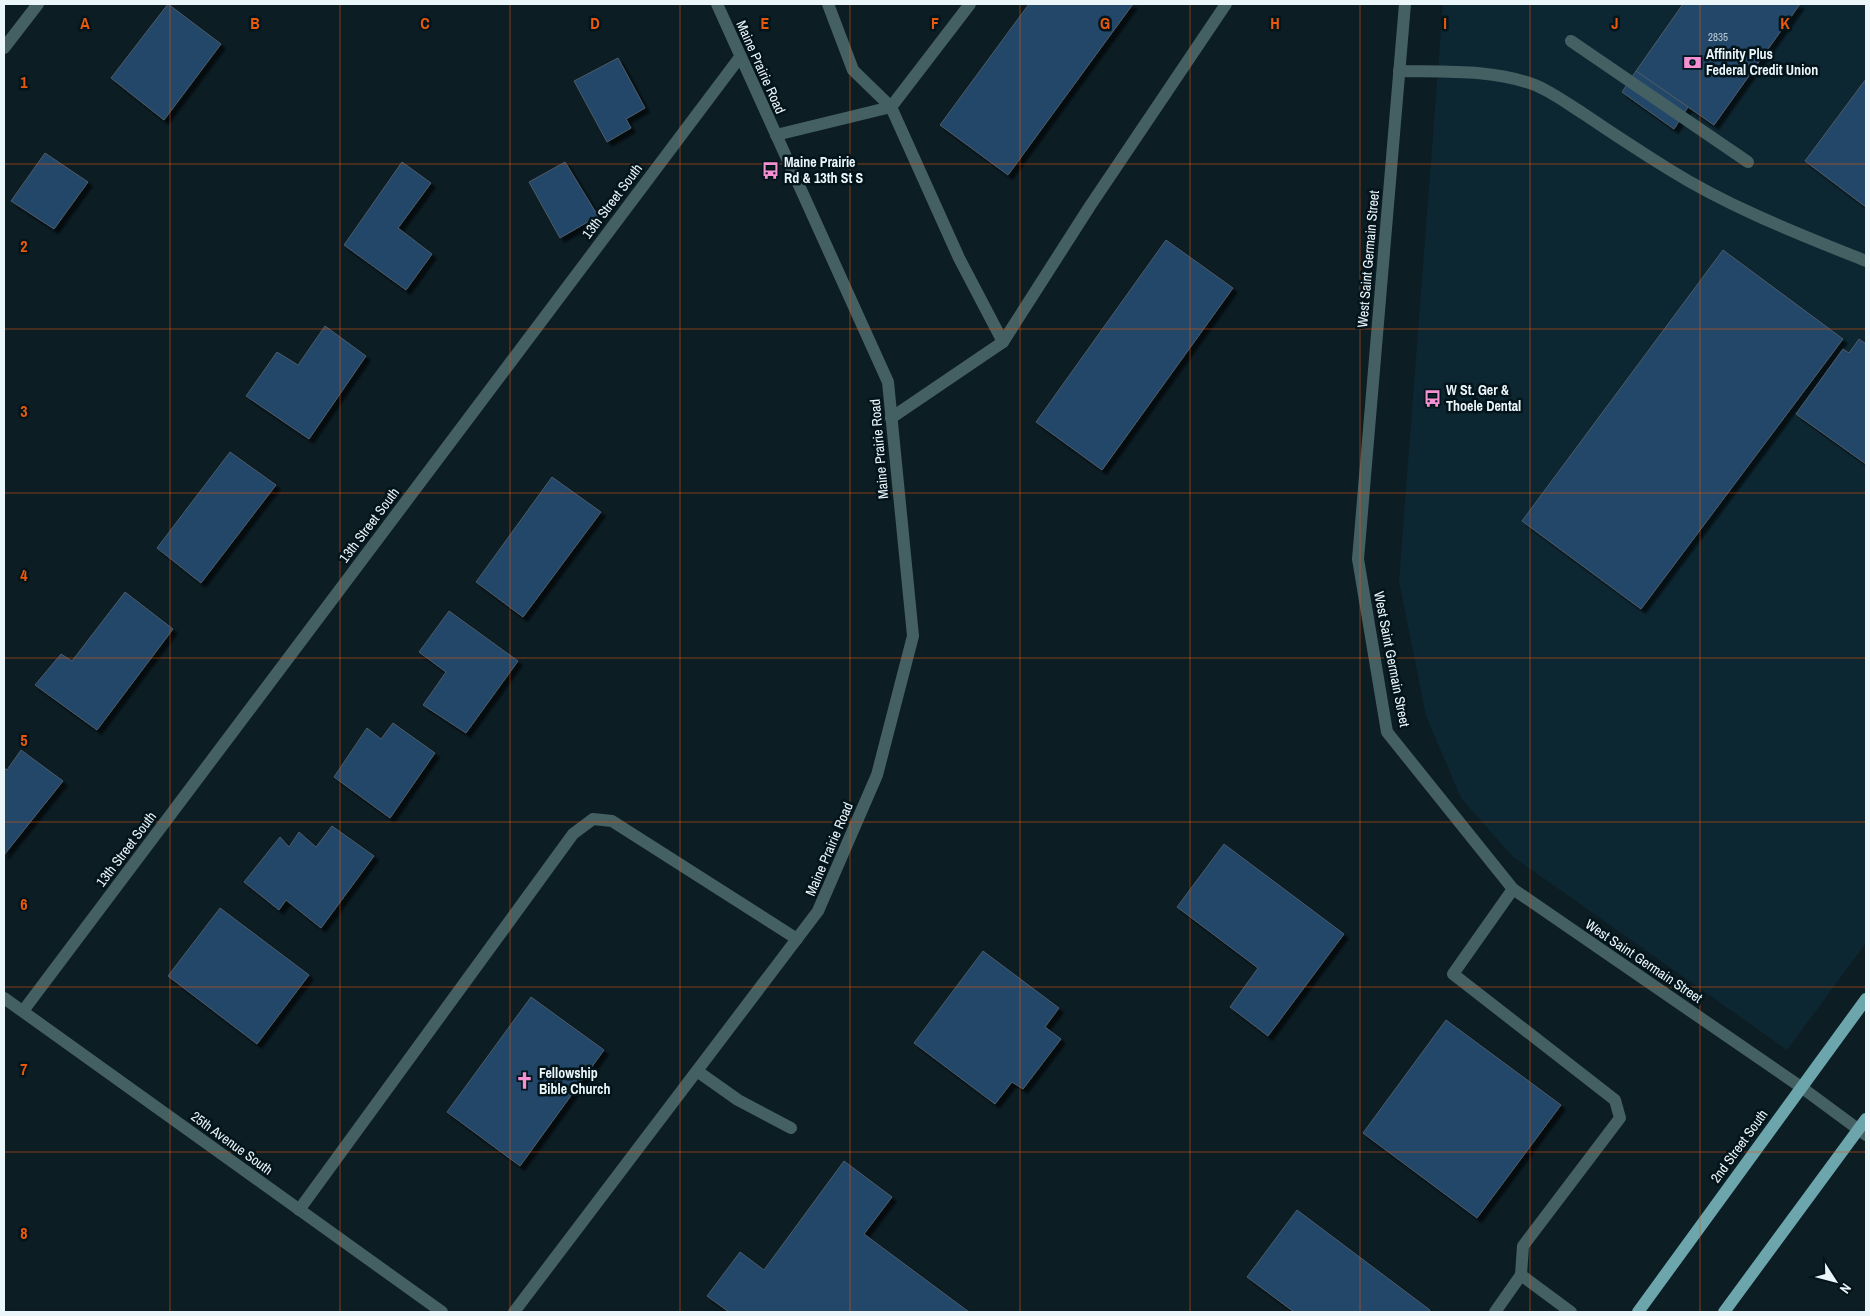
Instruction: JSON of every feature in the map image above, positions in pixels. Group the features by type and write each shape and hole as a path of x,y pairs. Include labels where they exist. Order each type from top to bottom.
{"main road":[{"name":"2nd Street South","path":"1638,1312 1866,998"},
{"path":"1724,1312 1864,1128"}],"street":[{"path":"4,48 38,4"},
{"name":"Maine Prairie Road","path":"514,1312 818,911 877,775 912,636 888,382 717,4"},
{"path":"828,4 853,70 890,107 959,258 1003,342"},
{"path":"776,135 890,107 970,4"},
{"path":"891,418 1003,342 1090,206 1226,4"},
{"name":"West Saint Germain Street","path":"1405,4 1358,559 1387,732 1513,889 1801,1087 1864,1128"},
{"path":"1571,41 1748,162"},
{"name":"13th Street South","path":"22,1011 740,57"},
{"path":"1399,71 1468,72 1507,77 1536,85 1706,191 1765,220 1866,261"},
{"path":"299,1210 573,834 593,819 612,821 797,939"},
{"path":"1495,1312 1521,1275 1523,1246 1620,1118 1615,1100 1453,974 1513,889"},
{"name":"25th Avenue South","path":"4,998 442,1312"},
{"path":"697,1071 738,1100 791,1128"},
{"path":"1521,1275 1571,1312"}],"shaded area":[{"path":"1443,4 1866,4 1866,943 1787,1050 1512,856 1461,798 1426,716 1399,581"}],"building":[{"path":"168,4 221,44 164,120 111,78"},
{"path":"1029,4 1133,4 1008,175 940,125"},
{"path":"1683,4 1800,4 1714,125 1636,71"},
{"path":"618,58 645,108 626,119 631,128 607,142 574,81"},
{"path":"1636,71 1688,107 1674,129 1622,92"},
{"path":"1866,79 1866,207 1805,161"},
{"path":"45,153 88,182 54,229 11,201"},
{"path":"402,162 431,183 398,228 432,254 406,290 344,245"},
{"path":"565,162 598,216 560,238 529,182"},
{"path":"1166,240 1233,288 1102,470 1036,422"},
{"path":"1723,250 1843,339 1641,609 1522,521"},
{"path":"325,326 366,356 309,439 246,396 277,352 298,365"},
{"path":"1859,339 1866,344 1866,464 1796,414 1843,349 1849,353"},
{"path":"230,452 276,485 201,583 157,548"},
{"path":"552,477 601,512 523,617 476,582"},
{"path":"125,592 173,629 97,730 35,685 61,654 72,661"},
{"path":"449,611 518,661 466,733 423,705 446,672 419,652"},
{"path":"393,723 435,753 390,818 334,777 367,728 381,739"},
{"path":"21,750 63,781 4,855 4,768 7,770"},
{"path":"332,826 374,856 321,928 286,900 279,910 244,882 280,837 289,847 299,832 316,847"},
{"path":"1224,844 1344,934 1268,1036 1230,1007 1258,968 1177,907"},
{"path":"220,908 309,975 257,1044 168,976"},
{"path":"983,951 1059,1008 1045,1027 1061,1039 1023,1089 1012,1082 995,1104 914,1043"},
{"name":"Fellowship Bible Church","path":"531,997 604,1050 520,1166 447,1112"},
{"path":"1446,1020 1561,1105 1477,1218 1363,1133"},
{"path":"844,1161 892,1197 864,1234 969,1312 729,1312 707,1296 740,1252 764,1270"},
{"path":"1297,1210 1430,1310 1429,1312 1294,1312 1247,1277"}],"place":[{"name":"Affinity Plus Federal Credit Union","path":"1692,62"},
{"name":"Maine Prairie Rd & 13th St S","path":"770,170"},
{"name":"W St. Ger & Thoele Dental","path":"1432,398"},
{"name":"Fellowship Bible Church","path":"525,1081"}]}
